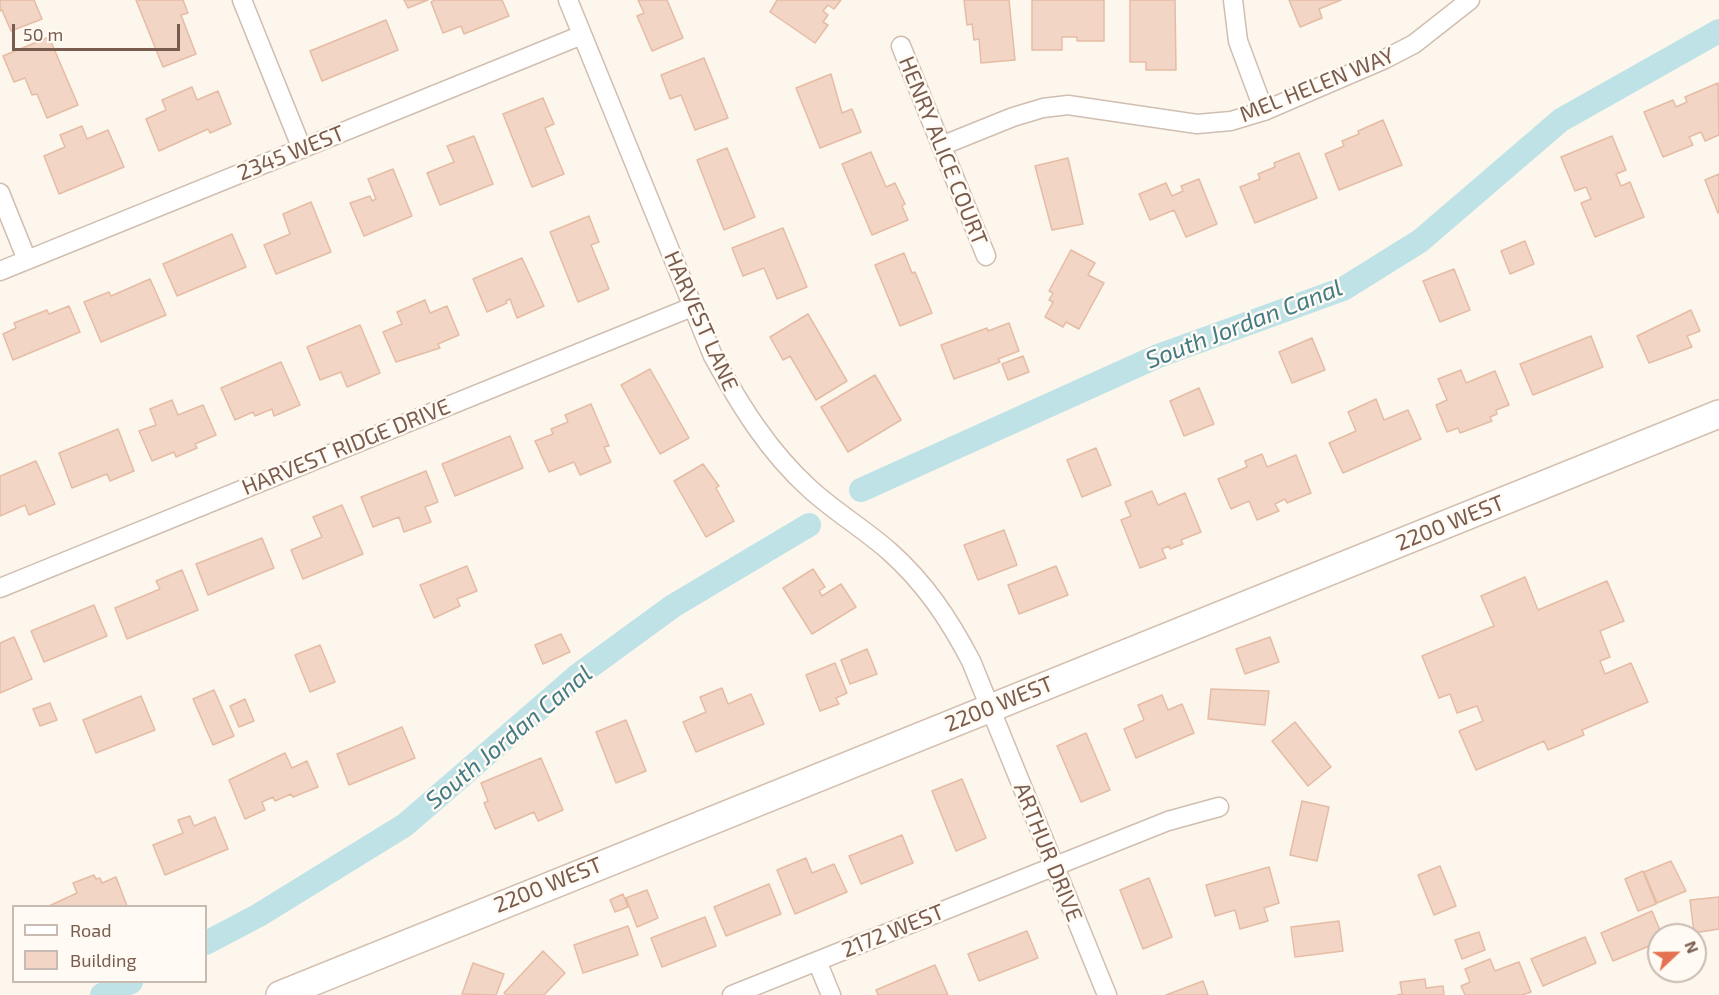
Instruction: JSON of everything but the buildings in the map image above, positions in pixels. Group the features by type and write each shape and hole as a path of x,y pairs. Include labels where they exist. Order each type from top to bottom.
{"street":[{"path":"242,0 302,149"},
{"name":"HARVEST LANE","path":"568,0 713,356 738,402 767,444 810,489 890,552 924,586 949,620 971,661 990,708"},
{"path":"1233,0 1238,41 1263,111"},
{"name":"MEL HELEN WAY","path":"942,147 1013,117 1043,108 1068,105 1197,124 1231,121 1263,111 1395,54 1414,44 1470,0"},
{"name":"2345 WEST","path":"0,272 582,35"},
{"name":"HENRY ALICE COURT","path":"901,46 986,255"},
{"path":"0,193 27,260"},
{"name":"HARVEST RIDGE DRIVE","path":"0,588 692,306"},
{"name":"2200 WEST","path":"280,995 1719,414"},
{"name":"ARTHUR DRIVE","path":"990,708 1107,995"},
{"name":"2172 WEST","path":"732,995 1168,820 1219,807"},
{"path":"817,961 831,995"}],"waterway":[{"name":"South Jordan Canal","path":"861,490 1158,356 1343,289 1420,241 1561,120 1719,31"},
{"name":"South Jordan Canal","path":"207,942 259,915 405,825 577,676 673,606 809,525"},
{"name":"South Jordan Canal","path":"102,995 129,983"}]}
